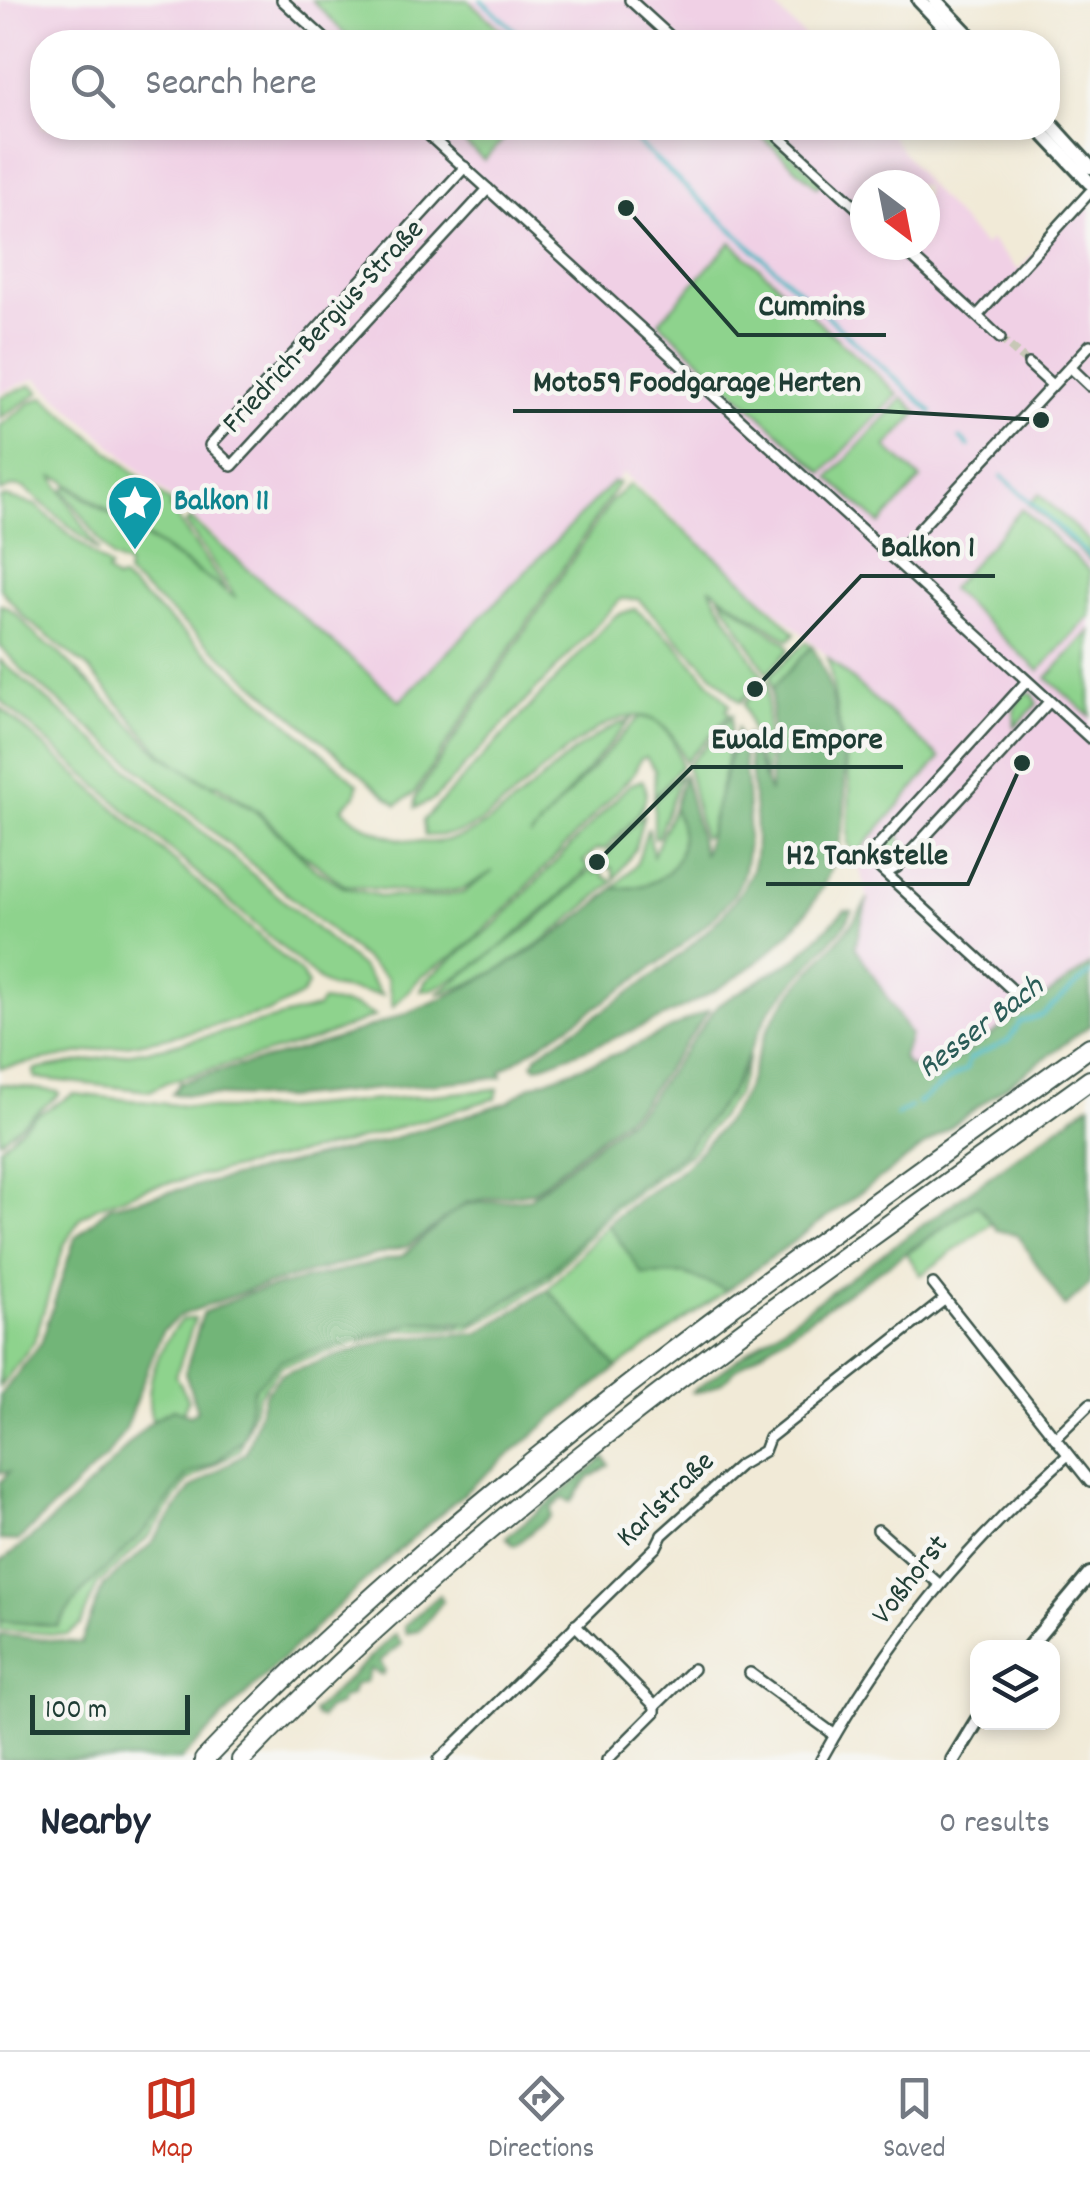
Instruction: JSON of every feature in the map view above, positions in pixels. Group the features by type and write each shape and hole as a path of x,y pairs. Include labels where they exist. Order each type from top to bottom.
{"highway":[{"path":"204,1760 360,1606 536,1456 747,1295 1090,1047"},
{"path":"241,1760 378,1626 554,1476 1090,1080"}],"main road":[{"path":"920,0 948,30"},
{"path":"935,0 963,30"},
{"path":"1060,134 1090,167"},
{"path":"1049,140 1090,183"},
{"path":"1035,1640 1090,1574"},
{"path":"953,1760 971,1730"}],"street":[{"path":"282,0 315,30"},
{"path":"292,9 300,0"},
{"path":"630,0 663,30"},
{"path":"435,140 1090,738"},
{"path":"783,140 850,200"},
{"name":"Friedrich-Bergius-Straße","path":"464,167 210,445 220,458 232,466 488,189"},
{"path":"977,316 1090,192"},
{"path":"915,260 1000,338"},
{"path":"893,558 1090,345"},
{"path":"1028,364 1052,386"},
{"path":"1070,367 1090,386"},
{"path":"1019,996 871,860 872,851 1027,681"},
{"path":"886,874 897,867 1049,702"},
{"path":"933,1284 1090,1482"},
{"name":"Karlstraße","path":"439,1760 675,1522 740,1465 764,1451 770,1438 944,1300"},
{"path":"1055,1438 1090,1404"},
{"name":"Voßhorst","path":"822,1760 938,1583 1068,1455"},
{"path":"878,1530 938,1583"},
{"path":"575,1625 654,1706 654,1712 607,1760"},
{"path":"654,1706 693,1669"},
{"path":"750,1673 835,1735"}],"shaded area":[{"path":"0,0 768,0 798,30 30,30 30,140 894,140 916,170 850,170 850,260 940,260 940,198 984,246 990,240 1018,270 1090,194 1090,965 940,1071 908,1066 903,1058 909,1035 855,946 868,899 856,855 940,758 624,473 404,707 36,378 0,393"}],"green space":[{"path":"312,0 468,0 502,30 341,30"},
{"path":"461,140 503,140 484,160"},
{"path":"765,140 776,140 822,182 817,187"},
{"path":"731,242 898,394 823,473 659,322"},
{"path":"32,385 40,392 0,418 0,397"},
{"path":"44,397 172,504 170,508 226,590 63,480 53,477 99,551 24,488 14,486 0,492 0,426"},
{"path":"903,398 918,412 886,447 921,479 880,524 829,478"},
{"path":"613,482 619,483 415,792 397,805 127,575 128,566 112,558 64,490 67,486 236,598 186,523 190,519 400,701"},
{"path":"630,484 745,582 795,633 789,640 709,587 763,677 740,702 638,599 621,599 433,800 415,808 415,798 611,501"},
{"path":"1039,494 1090,542 1090,561 1029,504"},
{"path":"0,499 35,505 110,568 107,572 116,580 121,578 358,784 356,795 342,808 356,820 389,836 407,841 444,841 479,828 589,741 631,719 530,837 639,717 663,727 681,766 654,798 655,770 646,757 640,759 634,773 501,914 463,949 422,976 393,1007 387,978 26,674 0,646 0,604 54,648 161,755 184,769 163,754 88,668 25,618 0,588","holes":["208,783 219,785 258,811 298,850 344,885 428,895 463,889 493,871 463,893 429,898 381,896 343,887 314,868 255,811"]},
{"path":"1022,509 1090,571 1090,616 1039,671 950,589"},
{"path":"719,595 786,643 789,650 767,673"},
{"path":"635,609 673,641 730,705 726,710 730,714 685,762 666,728 642,716 614,721 583,738 470,828 454,834 425,836 423,821 616,615"},
{"path":"1090,631 1090,716 1047,678"},
{"path":"806,642 812,646 772,689 770,675"},
{"path":"812,646 829,685 839,727 843,822 827,878 797,924 756,963 707,995 652,1022 537,1067 533,1064 537,1055 629,993 698,939 726,911 746,883 756,841 746,733 770,793 772,689"},
{"path":"828,658 940,758 856,855 848,844 850,788"},
{"path":"0,660 361,967 382,995 330,987 320,981 0,700"},
{"path":"765,680 768,683 766,781 744,704"},
{"path":"1023,693 1033,694 1037,704 1015,727 1014,709"},
{"path":"0,707 302,974 308,985 302,995 272,1011 165,1038 0,1068"},
{"path":"732,716 726,766 708,836 703,838 687,766"},
{"path":"737,729 748,808 747,853 738,887 723,908 666,958 501,1071 502,1077 286,1098 172,1094 180,1083 320,1044 438,1000 548,940 614,888 649,884 662,877 679,855 682,841 674,808 684,775 704,855"},
{"path":"681,774 658,837 654,838 654,801"},
{"path":"642,780 646,789 642,808 605,849 596,849 583,862 589,867 575,881 484,959 460,975 421,991 426,980 496,924 629,785"},
{"path":"674,808 682,841 672,867 649,884 614,888 637,863 648,827 653,856"},
{"path":"644,813 635,849 615,879 612,868 603,867 608,852"},
{"path":"895,834 901,837 897,859 886,863 880,852"},
{"path":"601,869 604,877 614,881 554,933 509,964 437,994 530,926 591,870 596,874"},
{"path":"868,899 855,946 910,1035 903,1058 908,1066 940,1071 1090,965 1090,1025 727,1290 684,1274 643,1275 608,1224 683,1167 724,1123 744,1094 777,1013"},
{"path":"845,910 852,911 844,926 769,1011 730,1093 682,1154 612,1205 550,1272 473,1323 416,1322 281,1360 254,1389 243,1438 215,1463 187,1475 146,1530 80,1594 57,1626 0,1621 0,1562 78,1496 151,1422 174,1409 190,1415 197,1411 185,1373 203,1313 249,1293 402,1256 468,1204 530,1198 643,1107 718,1005 798,957"},
{"path":"322,1001 355,1006 375,1016 317,1039 167,1082 150,1091 35,1078 34,1070 165,1047 317,1008"},
{"path":"710,1009 640,1105 533,1192 467,1202 408,1246 251,1289 179,1316 162,1332 124,1431 107,1456 18,1541 0,1540 0,1483 9,1472 0,1473 0,1396 41,1343 75,1238 110,1206 381,1142 508,1102 530,1086 624,1051"},
{"path":"750,1056 736,1095 692,1152 614,1209 549,1279 468,1329 401,1330 281,1366 259,1395 243,1439 254,1389 281,1360 416,1322 459,1326 516,1296 550,1272 612,1205 682,1154 730,1093"},
{"path":"0,1084 59,1092 59,1095 0,1141"},
{"path":"498,1089 496,1098 340,1145 146,1188 97,1207 81,1217 64,1245 34,1342 0,1387 0,1147 35,1116 74,1094 214,1109 280,1109"},
{"path":"1090,1104 1090,1284 1065,1307 1017,1235 997,1230 977,1204 721,1383 692,1392"},
{"path":"977,1204 992,1223 921,1275 907,1254"},
{"path":"608,1224 644,1275 684,1274 727,1290 617,1368 548,1289"},
{"path":"548,1289 617,1368 502,1460 392,1556 181,1760 0,1760 0,1635 81,1643 103,1586 152,1543 190,1489 246,1452 265,1394 281,1374 392,1338 479,1333"},
{"path":"195,1318 176,1376 188,1399 183,1413 174,1409 152,1420 149,1394 154,1367 181,1320"},
{"path":"243,1439 239,1450 187,1482 150,1535 98,1584 80,1625 67,1635 0,1630 0,1621 58,1626 80,1594 146,1530 187,1475 215,1463"},
{"path":"605,1458 609,1465 589,1478 571,1502 563,1498 551,1508 551,1516 514,1546 506,1537"},
{"path":"439,1595 443,1601 419,1631 406,1633 404,1626"},
{"path":"395,1634 402,1644 380,1661 385,1671 382,1675 370,1669 366,1681 354,1685 351,1696 341,1698 340,1704 327,1709 321,1718 316,1717 313,1712"}],"waterway":[{"path":"481,0 515,30"},
{"path":"634,140 932,412"},
{"path":"960,438 969,446"},
{"path":"1002,476 1090,557"},
{"name":"Resser Bach","path":"918,1103 966,1070 969,1059 1008,1041 1020,1023 1042,1015 1090,973"},
{"name":"Resser Bach","path":"897,1115 910,1107"}],"tunnel":[{"path":"1000,338 1029,364"}],"place":[{"name":"Cummins","path":"626,208"},
{"name":"Moto59 Foodgarage Herten","path":"1041,420"},
{"name":"Balkon 11","path":"135,552"},
{"name":"Balkon 1","path":"755,689"},
{"name":"H2 Tankstelle","path":"1022,763"},
{"name":"Ewald Empore","path":"597,862"}]}
